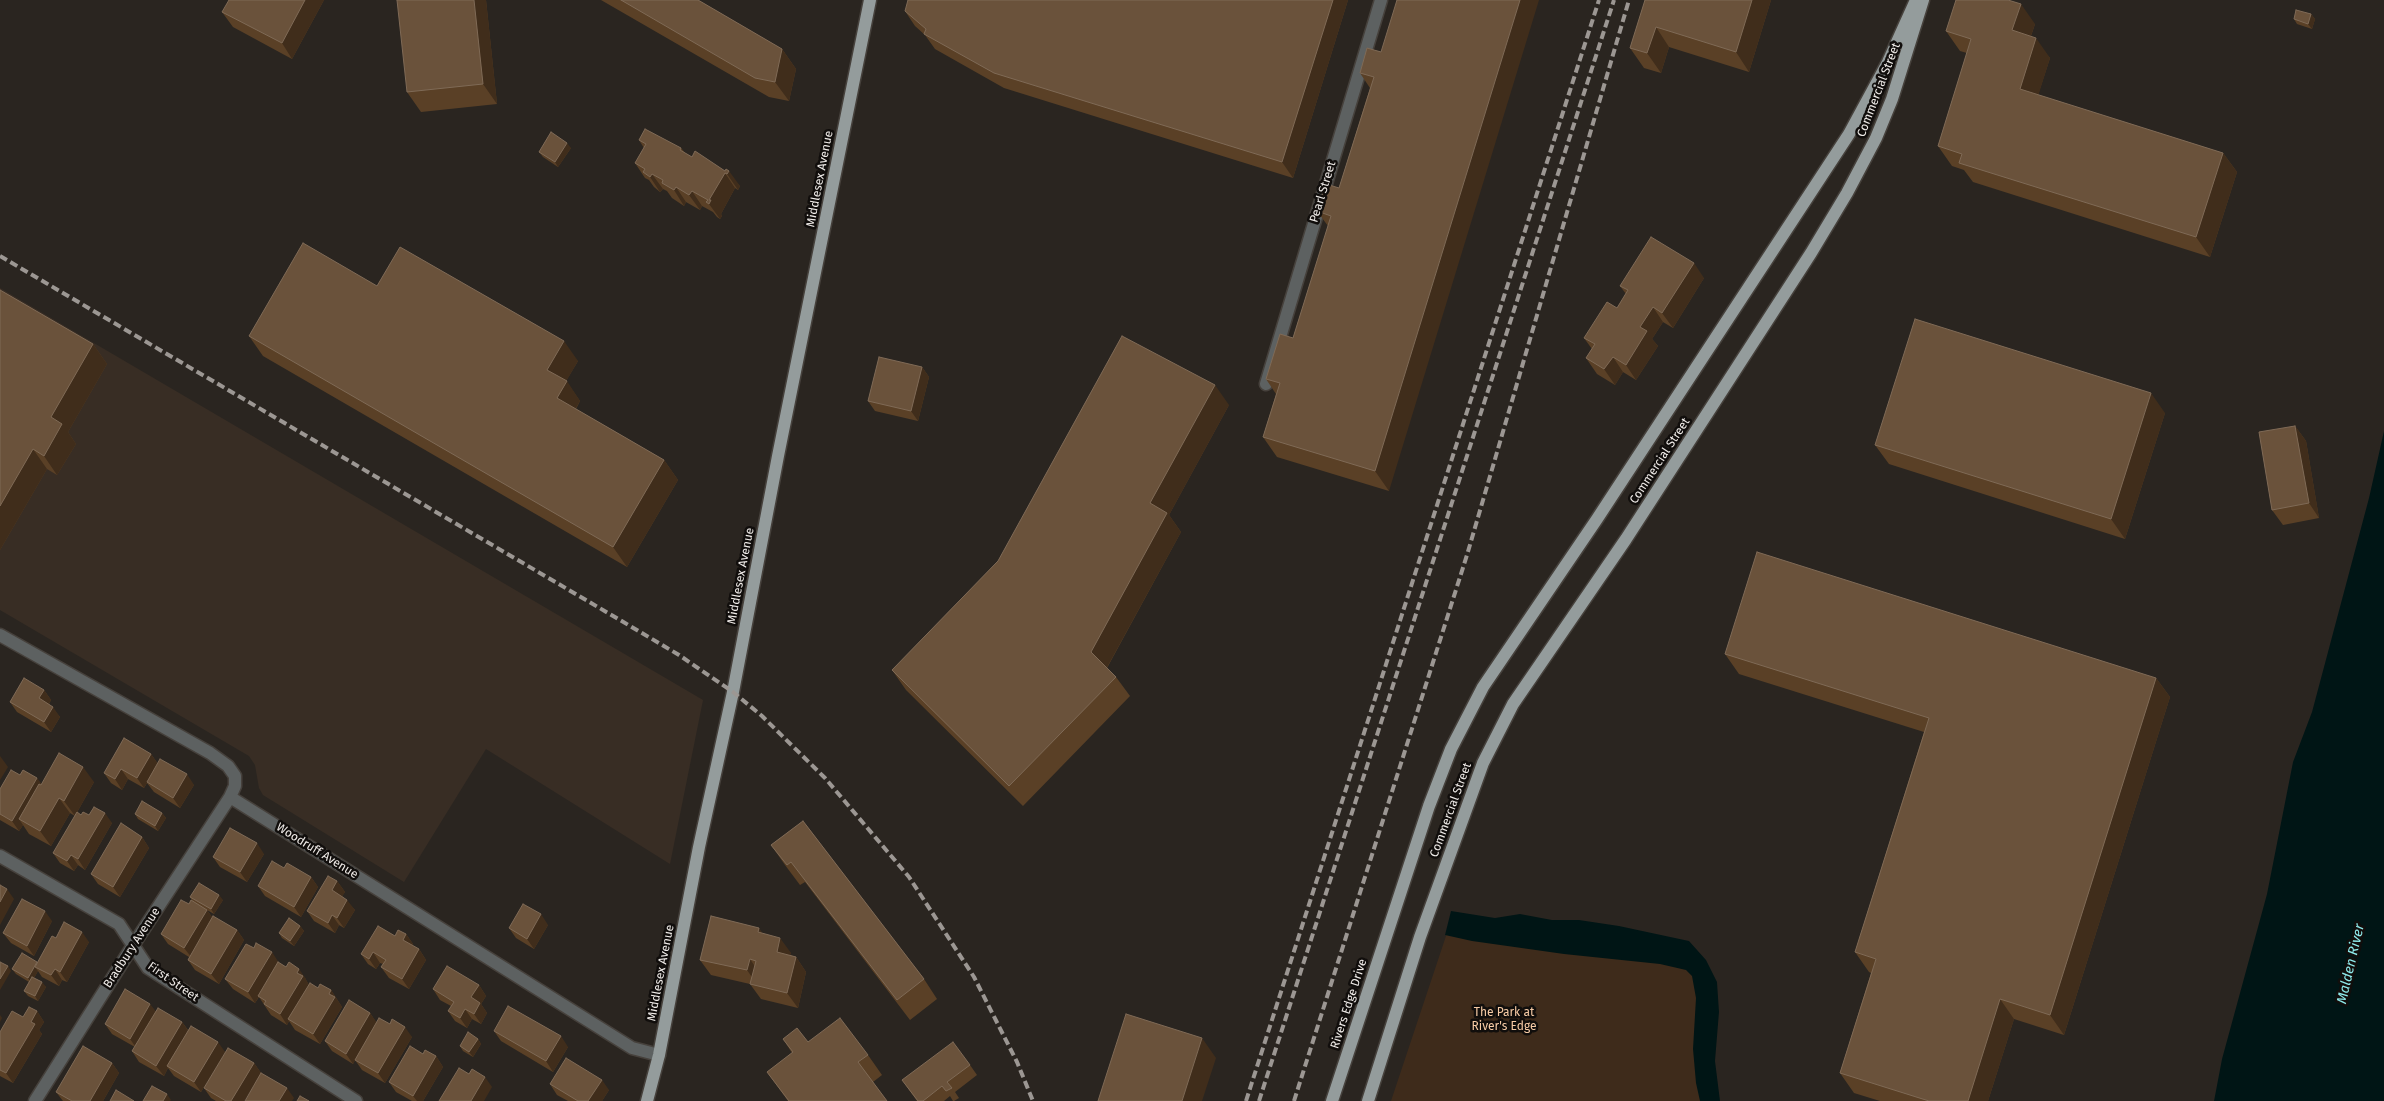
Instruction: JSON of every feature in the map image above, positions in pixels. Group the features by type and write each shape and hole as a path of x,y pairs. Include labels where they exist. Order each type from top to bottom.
{"main road":[{"name":"Middlesex Avenue","path":"647,1101 659,1055 870,0"},
{"name":"Commercial Street","path":"1392,916 1451,749 1483,687 1597,519 1849,134 1888,62 1916,0"},
{"name":"Commercial Street","path":"1368,1101 1420,937 1483,763 1513,704 1626,539 1812,253 1847,193 1876,138 1892,99 1923,0"},
{"name":"Rivers Edge Drive","path":"1332,1101 1392,916"}],"street":[{"name":"Pearl Street","path":"1266,384 1381,0"},
{"path":"0,636 210,753 228,766 234,776 235,786 230,797"},
{"name":"Woodruff Avenue","path":"230,797 632,1048 659,1055"},
{"name":"Bradbury Avenue","path":"35,1101 132,946 230,797"},
{"name":"First Street","path":"0,856 119,924 148,968 356,1101"}],"shaded area":[{"path":"0,288 703,700 670,864 486,749 404,882 263,795 259,788 255,765 249,756 0,610"}],"green space":[{"name":"The Park at River's Edge","path":"1448,930 1699,969 1704,1101 1391,1101"}],"water":[{"name":"Malden River","path":"2384,431 2384,1101 2214,1101 2222,1059 2267,894 2293,762 2312,712 2369,498"},
{"path":"1451,911 1495,918 1520,914 1552,920 1579,920 1619,926 1689,941 1706,960 1717,982 1719,1012 1715,1061 1720,1101 1700,1101 1696,1083 1693,1049 1696,998 1692,976 1686,970 1660,964 1564,954 1472,941 1445,935"}],"building":[{"path":"229,0 305,0 282,43 222,12"},
{"path":"397,0 474,0 483,84 407,92"},
{"path":"621,0 698,0 782,49 775,82 755,78"},
{"path":"908,0 1333,0 1282,162 994,73 924,34 926,29 905,11"},
{"path":"1397,0 1520,0 1375,471 1263,437 1280,383 1266,379 1280,334 1293,338 1331,216 1317,211 1326,184 1339,188 1374,77 1360,73 1367,48 1381,52"},
{"path":"1645,0 1752,0 1736,52 1656,27 1647,53 1630,48"},
{"path":"1956,0 2008,0 2021,4 2012,30 2036,38 2020,89 2223,153 2196,237 1959,163 1962,154 1938,146 1971,39 1946,31"},
{"path":"2296,10 2311,14 2308,24 2294,19"},
{"path":"645,129 681,148 680,150 692,157 695,151 725,171 726,169 729,171 727,174 725,173 709,200 711,200 709,204 706,202 708,200 692,191 689,195 676,187 674,190 662,183 663,180 652,174 650,177 643,172 645,169 635,163 646,144 639,140"},
{"path":"551,132 567,143 555,162 539,152"},
{"path":"1651,237 1694,263 1662,313 1653,307 1640,327 1647,331 1626,365 1613,357 1604,369 1586,358 1595,344 1584,338 1607,302 1617,308 1628,290 1620,286"},
{"path":"303,243 377,286 400,247 564,341 547,370 567,381 557,398 664,460 613,547 249,336"},
{"path":"0,290 93,344 51,417 62,424 44,456 33,449 0,506"},
{"path":"1915,319 2151,393 2111,519 1875,445"},
{"path":"1122,336 1215,385 1150,503 1167,513 1091,652 1116,677 1009,786 892,670 998,561"},
{"path":"879,357 922,367 911,411 868,401"},
{"path":"2295,426 2309,503 2272,510 2259,432"},
{"path":"1757,552 2156,678 2050,1015 2000,999 1968,1101 1929,1101 1840,1073 1876,959 1855,952 1929,718 1725,654"},
{"path":"24,678 44,690 39,698 53,707 44,722 10,702"},
{"path":"124,738 151,754 137,778 121,769 115,779 104,773"},
{"path":"59,753 83,767 64,801 59,798 40,831 19,819"},
{"path":"160,759 187,774 173,798 147,782"},
{"path":"11,770 20,775 23,770 37,778 12,821 0,814 0,789"},
{"path":"142,801 162,813 155,826 135,814"},
{"path":"94,807 105,813 78,859 71,855 67,861 53,853 77,812 81,815 83,812 89,815"},
{"path":"803,821 924,979 897,1000 791,862 787,865 771,845"},
{"path":"121,823 142,837 113,887 91,874"},
{"path":"230,828 257,843 240,872 213,857"},
{"path":"272,861 284,868 287,863 311,877 294,907 258,886"},
{"path":"328,876 337,881 332,890 347,900 337,918 332,915 328,923 307,911"},
{"path":"199,883 219,895 211,909 190,897"},
{"path":"0,885 7,889 0,902"},
{"path":"22,899 45,911 27,946 3,933"},
{"path":"181,900 189,904 191,900 207,910 184,948 161,934"},
{"path":"523,904 541,914 527,939 509,928"},
{"path":"213,916 237,930 211,974 188,960"},
{"path":"711,916 759,928 758,932 780,938 777,952 796,957 787,993 750,984 756,961 750,959 747,970 700,960"},
{"path":"289,918 300,926 290,941 279,933"},
{"path":"64,922 82,932 60,972 55,969 51,975 35,967 52,936 56,938"},
{"path":"378,926 395,936 398,930 406,934 403,940 419,949 402,979 381,967 386,960 373,952 369,959 361,954"},
{"path":"256,943 272,952 248,992 225,979 246,944 254,948"},
{"path":"22,953 37,962 28,978 12,969"},
{"path":"0,962 8,966 0,979"},
{"path":"278,962 286,967 289,962 299,969 297,973 303,976 280,1014 264,1004 266,1001 258,996"},
{"path":"447,966 479,985 471,997 480,1003 474,1014 465,1009 460,1018 448,1011 454,1002 433,989"},
{"path":"32,977 42,982 35,996 24,991"},
{"path":"310,983 318,988 320,984 331,990 329,994 335,997 313,1034 288,1019"},
{"path":"125,989 150,1004 130,1039 105,1024"},
{"path":"349,1000 370,1013 346,1054 325,1041"},
{"path":"508,1006 561,1036 546,1061 494,1031"},
{"path":"29,1007 37,1011 31,1022 35,1024 6,1073 0,1070 0,1032 12,1011 23,1017"},
{"path":"158,1008 182,1022 156,1066 132,1051"},
{"path":"1126,1014 1202,1038 1182,1101 1098,1101"},
{"path":"379,1018 390,1024 392,1019 405,1027 378,1073 355,1060"},
{"path":"840,1018 868,1055 858,1062 887,1101 789,1101 767,1072 793,1052 783,1039 797,1028 808,1042"},
{"path":"191,1026 218,1042 194,1082 167,1066"},
{"path":"468,1032 478,1039 469,1052 460,1046"},
{"path":"953,1042 970,1065 947,1082 952,1088 946,1091 942,1086 923,1101 918,1101 902,1080"},
{"path":"83,1046 112,1063 90,1101 72,1101 56,1092"},
{"path":"410,1046 423,1054 425,1050 436,1056 413,1096 389,1082"},
{"path":"228,1048 254,1063 231,1101 226,1101 204,1088"},
{"path":"566,1058 602,1080 588,1101 578,1101 550,1084"},
{"path":"459,1068 469,1074 472,1069 485,1077 471,1101 439,1101"},
{"path":"261,1073 287,1088 279,1101 245,1101"},
{"path":"152,1086 167,1094 163,1101 143,1101"},
{"path":"116,1090 134,1101 110,1101"},
{"path":"300,1096 309,1101 297,1101"}],"railway":[{"path":"1246,1101 1599,0"},
{"path":"1259,1101 1614,0"},
{"path":"1294,1101 1467,555 1629,0"},
{"path":"0,256 679,655 733,692 762,716 825,778 909,877 974,977 1017,1062 1033,1101"}]}
